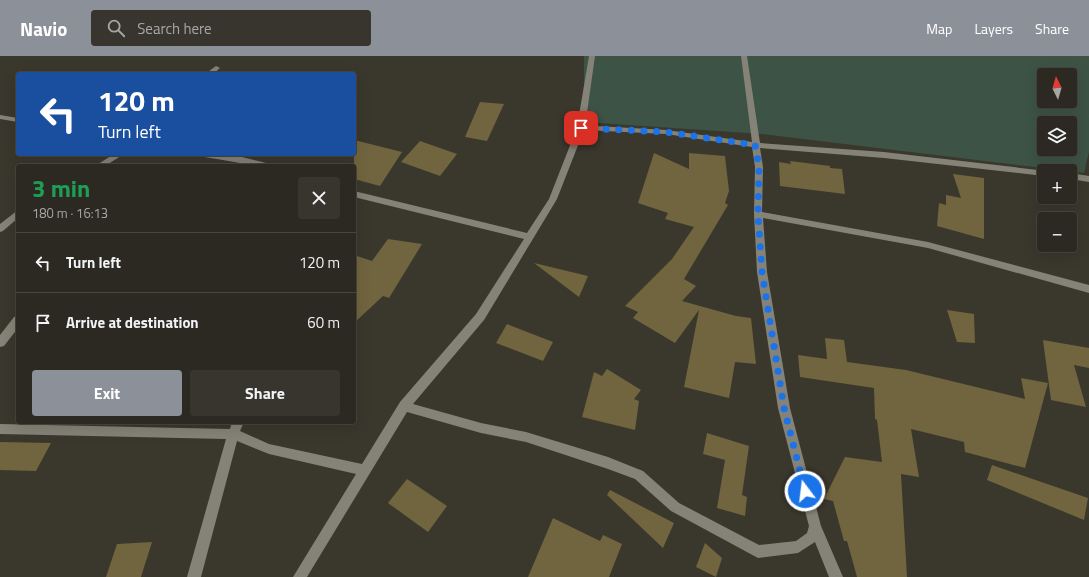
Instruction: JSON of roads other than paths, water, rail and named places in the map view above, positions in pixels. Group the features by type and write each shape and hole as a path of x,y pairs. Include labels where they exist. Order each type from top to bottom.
{"street":[{"path":"300,577 404,406 480,317 553,199 581,128 592,56"},
{"path":"744,56 759,167 758,214 762,272 784,408 815,526 836,577"},
{"path":"211,72 216,68"},
{"path":"0,117 16,120"},
{"path":"581,128 666,132 755,145 884,156 1037,172"},
{"path":"102,164 116,156"},
{"path":"219,156 259,164"},
{"path":"1077,177 1089,179"},
{"path":"356,194 530,237"},
{"path":"758,214 928,245 1089,289"},
{"path":"0,228 16,215"},
{"path":"0,343 16,323"},
{"path":"404,406 481,428 526,437 608,463 639,475 675,508 758,552 780,551 798,547 812,537 815,526"},
{"path":"194,577 233,434 237,424"},
{"path":"0,429 233,434 269,449 365,470"}]}
